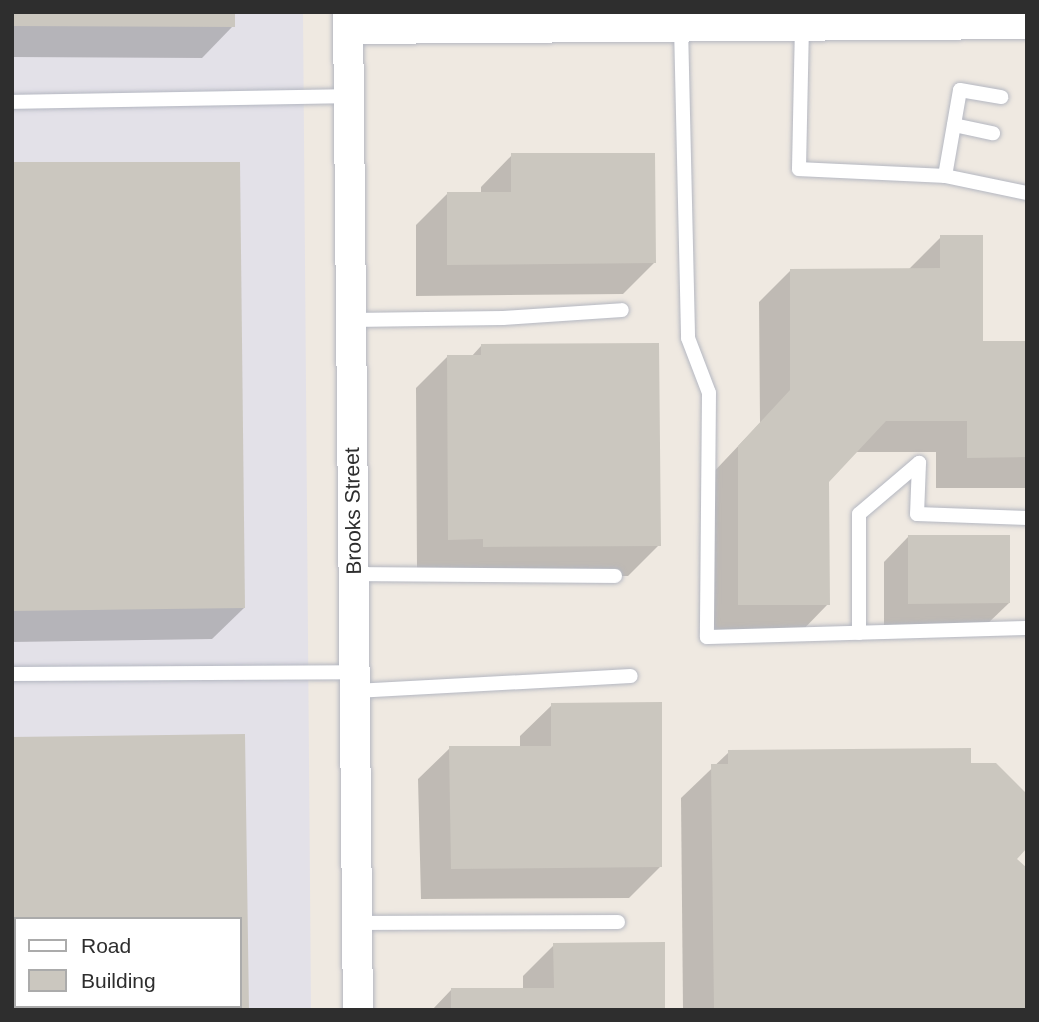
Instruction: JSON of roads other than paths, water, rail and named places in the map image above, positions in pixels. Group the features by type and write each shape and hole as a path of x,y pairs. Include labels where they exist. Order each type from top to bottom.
{"street":[{"path":"348,21 681,26 711,19 802,25 882,19 1027,24"},
{"name":"Brooks Street","path":"348,21 358,1010"}],"lane":[{"path":"802,25 799,169 945,176 1027,193"},
{"path":"681,26 688,338 709,393 707,637 1027,628"},
{"path":"945,176 960,90 1002,96"},
{"path":"12,102 349,96"},
{"path":"954,125 993,133"},
{"path":"351,320 503,318 622,310"},
{"path":"859,633 859,514 919,463 917,514 1027,517"},
{"path":"353,573 615,576"},
{"path":"12,674 354,681 631,676"},
{"path":"357,923 618,922"}]}
